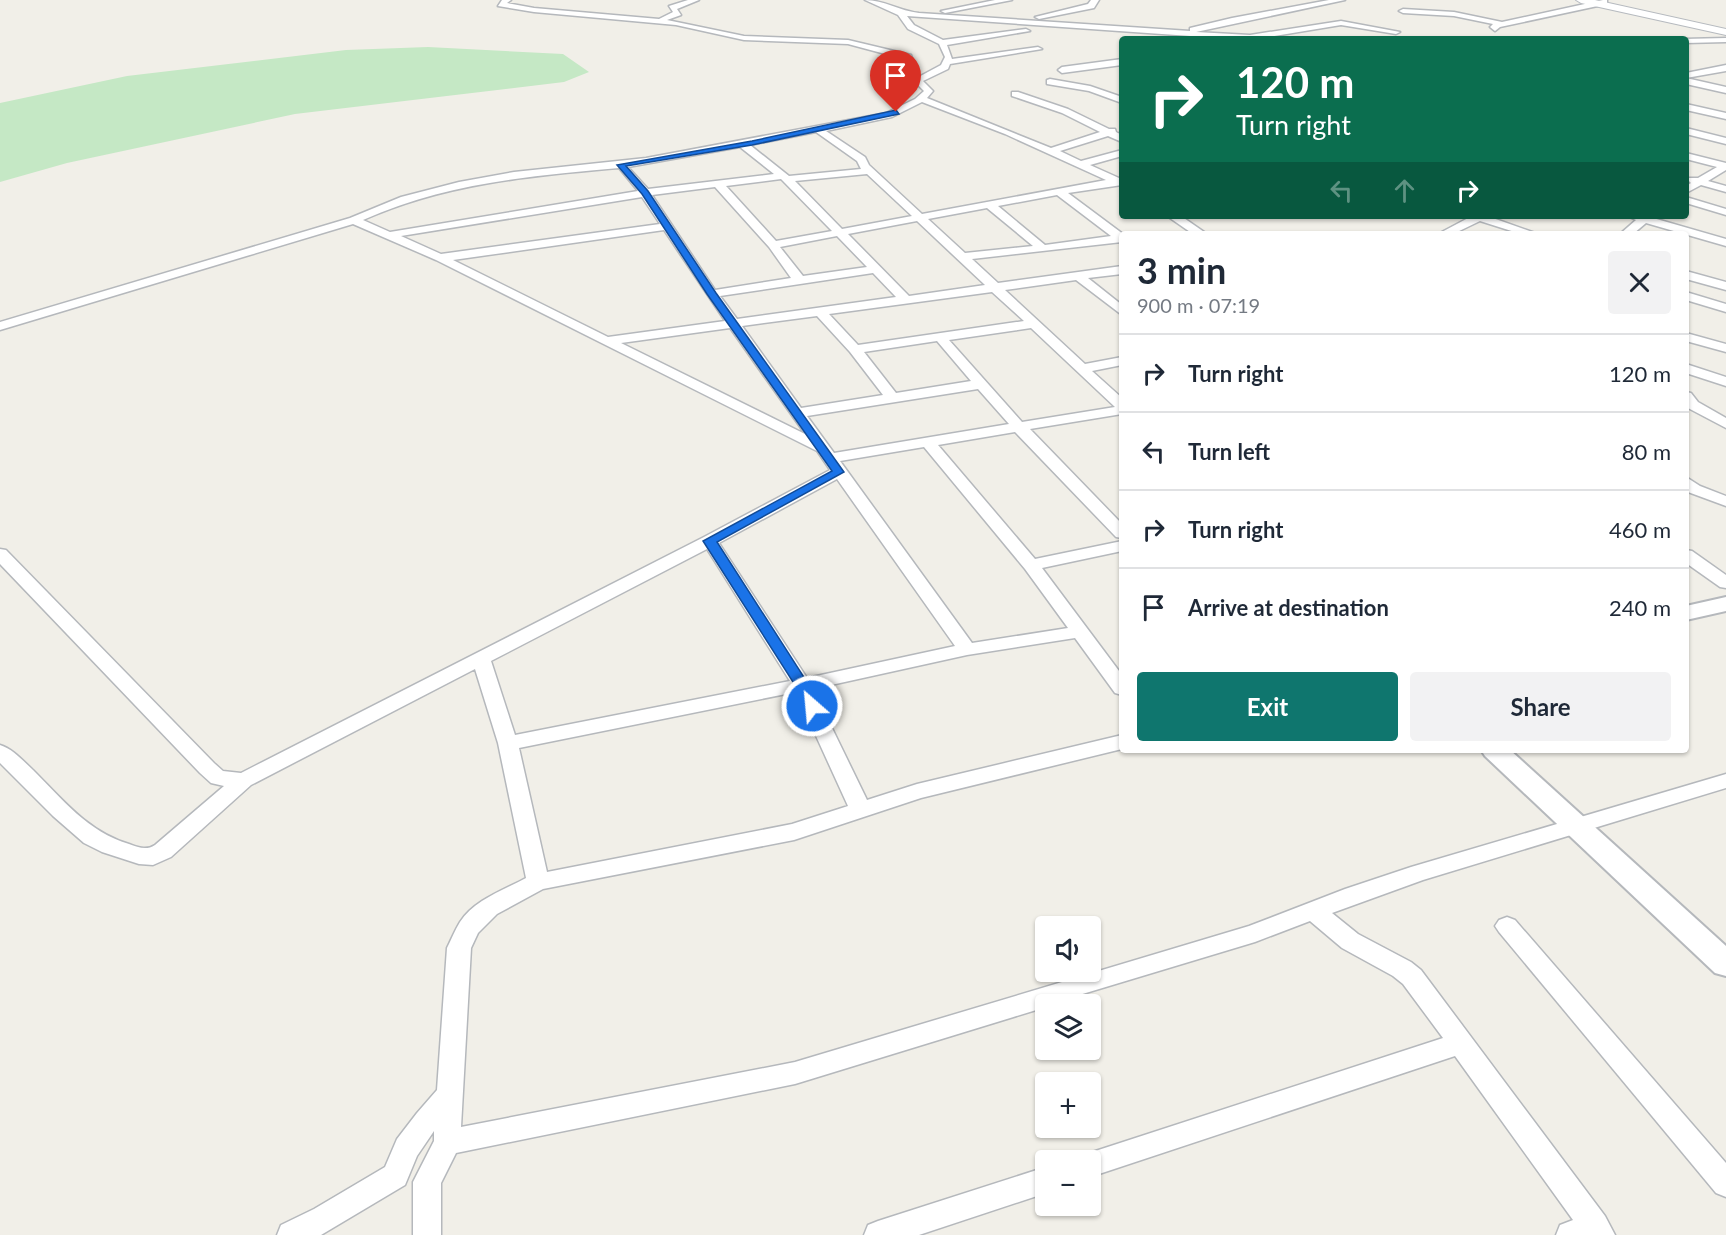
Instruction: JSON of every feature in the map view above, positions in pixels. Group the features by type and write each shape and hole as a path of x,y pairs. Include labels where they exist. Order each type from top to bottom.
{"main road":[{"path":"1581,0 1726,31"}],"street":[{"path":"507,0 501,4 534,10 659,20 744,38 848,42 908,57 910,65 904,71 933,73"},
{"path":"659,20 678,13 672,8 694,0"},
{"path":"869,0 901,13 920,15 1223,36"},
{"path":"920,15 1008,0"},
{"path":"1017,22 1084,8 1092,5 1095,0"},
{"path":"1183,33 1216,23 1341,0"},
{"path":"1424,3 1401,10 1454,14 1498,26 1598,2"},
{"path":"0,326 354,220 391,204 458,185 518,175 621,165 744,145 896,112 922,99 929,91 917,80 945,67 948,62 948,53 942,43 911,27 901,13"},
{"path":"1261,36 1341,23 1396,32"},
{"path":"942,43 1022,32 1048,25"},
{"path":"1689,41 1726,40"},
{"path":"948,62 1038,49"},
{"path":"1062,70 1119,62"},
{"path":"1108,64 1119,69"},
{"path":"1695,65 1712,70"},
{"path":"1689,75 1726,68"},
{"path":"1050,82 1064,86 1090,88 1119,99"},
{"path":"1689,82 1726,90"},
{"path":"1015,94 1065,111 1119,138"},
{"path":"922,99 1052,151 1119,181"},
{"path":"1689,108 1726,117 1711,137"},
{"path":"819,129 861,159 869,171 1119,405"},
{"path":"1052,151 1119,130"},
{"path":"1689,132 1726,141"},
{"path":"744,145 785,178 906,300"},
{"path":"1081,164 1119,154"},
{"path":"1689,157 1726,166"},
{"path":"621,165 645,193 712,294 966,649"},
{"path":"1689,188 1726,166"},
{"path":"389,235 717,183 869,171"},
{"path":"1689,179 1726,189"},
{"path":"773,245 1119,182"},
{"path":"717,183 773,245 799,280"},
{"path":"1059,192 1119,237"},
{"path":"1689,201 1726,212"},
{"path":"990,205 1043,249"},
{"path":"1178,219 1196,231"},
{"path":"1450,231 1474,219"},
{"path":"1479,219 1518,231"},
{"path":"1629,231 1640,219"},
{"path":"1648,219 1687,231"},
{"path":"354,220 440,258 829,459"},
{"path":"440,258 667,226"},
{"path":"1689,232 1726,243"},
{"path":"961,257 1119,239"},
{"path":"712,294 875,269"},
{"path":"606,342 1119,270"},
{"path":"1078,276 1119,309"},
{"path":"1689,276 1726,286"},
{"path":"1689,297 1726,308"},
{"path":"820,312 855,349 892,398"},
{"path":"855,349 1033,324"},
{"path":"940,337 1019,427 1119,530"},
{"path":"1689,338 1726,348"},
{"path":"1081,369 1119,362"},
{"path":"1689,369 1726,382"},
{"path":"796,413 981,384"},
{"path":"1689,400 1693,405 1726,424"},
{"path":"0,752 18,766 62,813 90,838 120,851 150,857 163,850 244,780 710,541 829,459 1119,409"},
{"path":"928,442 1031,565 1119,684"},
{"path":"1689,485 1694,489 1726,501"},
{"path":"710,541 802,685 860,808"},
{"path":"1031,565 1119,547"},
{"path":"0,554 207,768 218,778 244,780"},
{"path":"1689,557 1726,583"},
{"path":"1689,612 1726,604"},
{"path":"508,743 802,685 966,649 1081,632"},
{"path":"481,659 508,743 538,882"},
{"path":"427,1235 428,1182 447,1142 459,948 463,936 476,919 489,908 538,882 794,831 860,808 948,783 1119,743"},
{"path":"1497,753 1726,964"},
{"path":"447,1142 795,1073 1255,933 1419,873 1726,781"},
{"path":"1313,910 1350,940 1412,977 1589,1232"},
{"path":"1507,926 1641,1081 1726,1184"},
{"path":"1101,1161 1459,1044"},
{"path":"291,1235 324,1219 395,1176 407,1148 426,1121 451,1093"},
{"path":"395,1176 428,1182"},
{"path":"878,1235 1035,1184"}],"green space":[{"path":"428,47 563,54 589,72 564,82 295,114 67,163 0,182 0,103 127,76 346,50"}],"route":[{"path":"812,706 802,685 710,541 838,472 712,294 645,193 621,165 752,143 896,112"}]}
